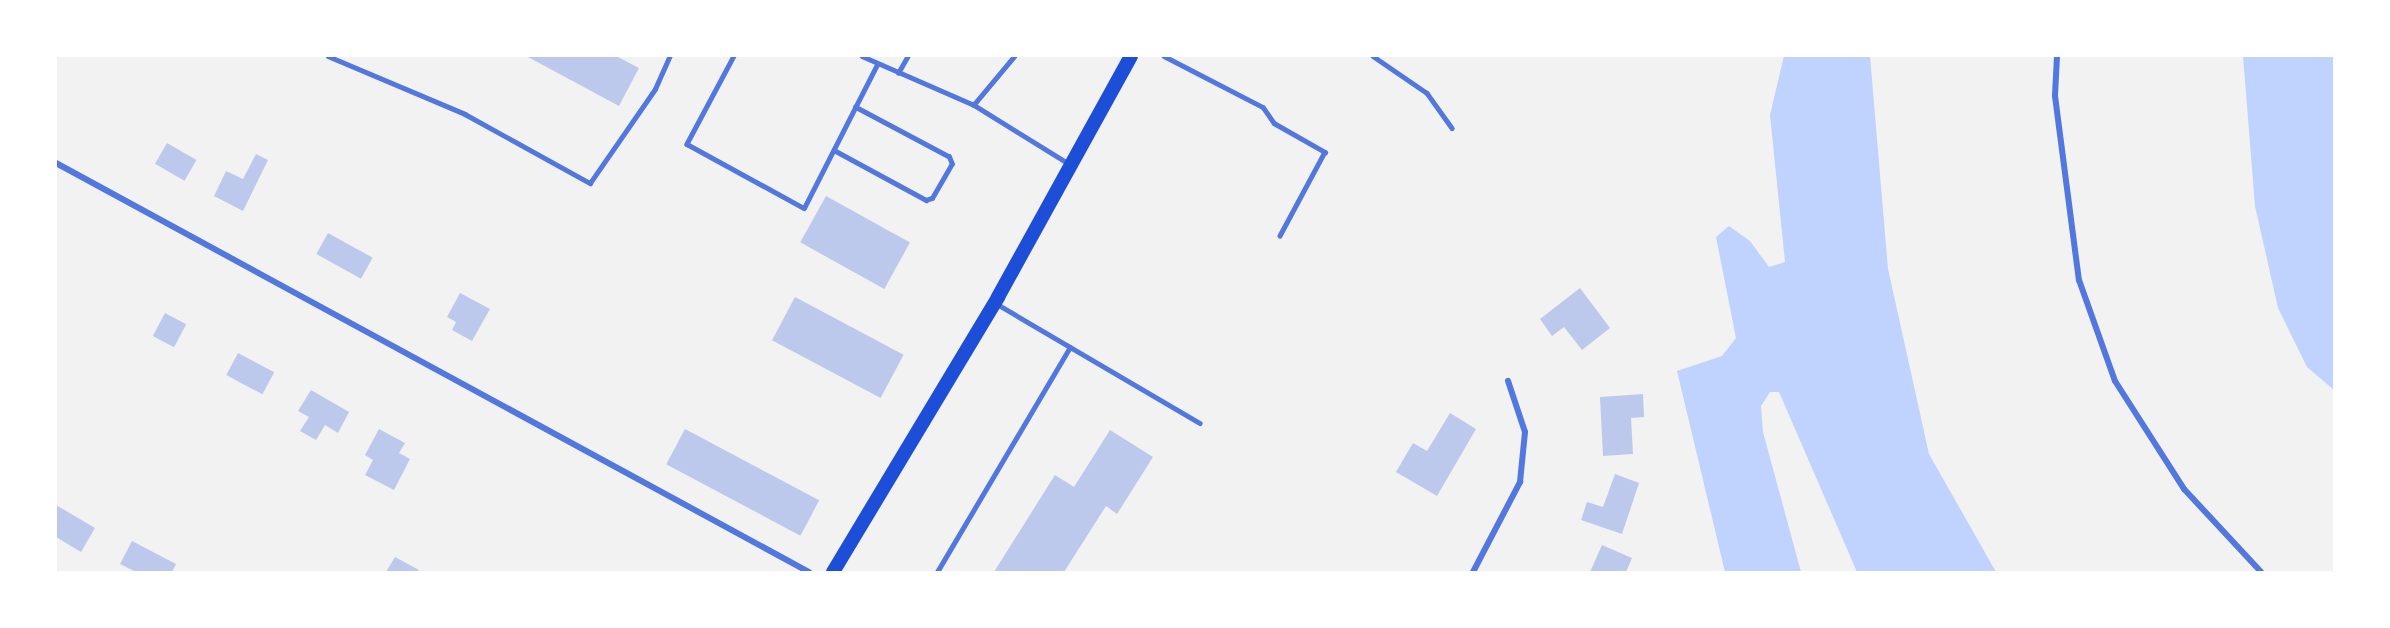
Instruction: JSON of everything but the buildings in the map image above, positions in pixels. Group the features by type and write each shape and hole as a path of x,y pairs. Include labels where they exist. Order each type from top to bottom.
{"main road":[{"path":"833,573 994,303 1131,56"}],"street":[{"path":"2057,56 2055,96 2079,280 2115,381 2184,489 2261,573"},
{"path":"56,164 809,573"},
{"path":"1473,573 1520,482 1525,432 1508,381"}],"lane":[{"path":"328,56 465,114 590,183 655,89 670,56"},
{"path":"734,56 687,144 804,208 877,65"},
{"path":"862,56 877,65 974,105 1072,165"},
{"path":"898,73 908,56"},
{"path":"974,105 1015,56"},
{"path":"1164,56 1263,107 1274,123 1325,152 1280,236"},
{"path":"1373,56 1426,93 1452,128"},
{"path":"834,150 926,200 932,198 952,164 949,157 855,107"},
{"path":"994,303 1200,423"},
{"path":"937,573 1070,347"}],"water":[{"path":"1784,56 1870,56 1888,269 1929,454 1996,572 1857,572 1779,392 1770,392 1761,406 1763,432 1801,572 1725,572 1677,371 1722,356 1736,338 1716,237 1729,226 1750,241 1769,267 1785,262 1770,115"},
{"path":"2243,56 2334,56 2334,390 2307,367 2278,308 2255,206"}]}
